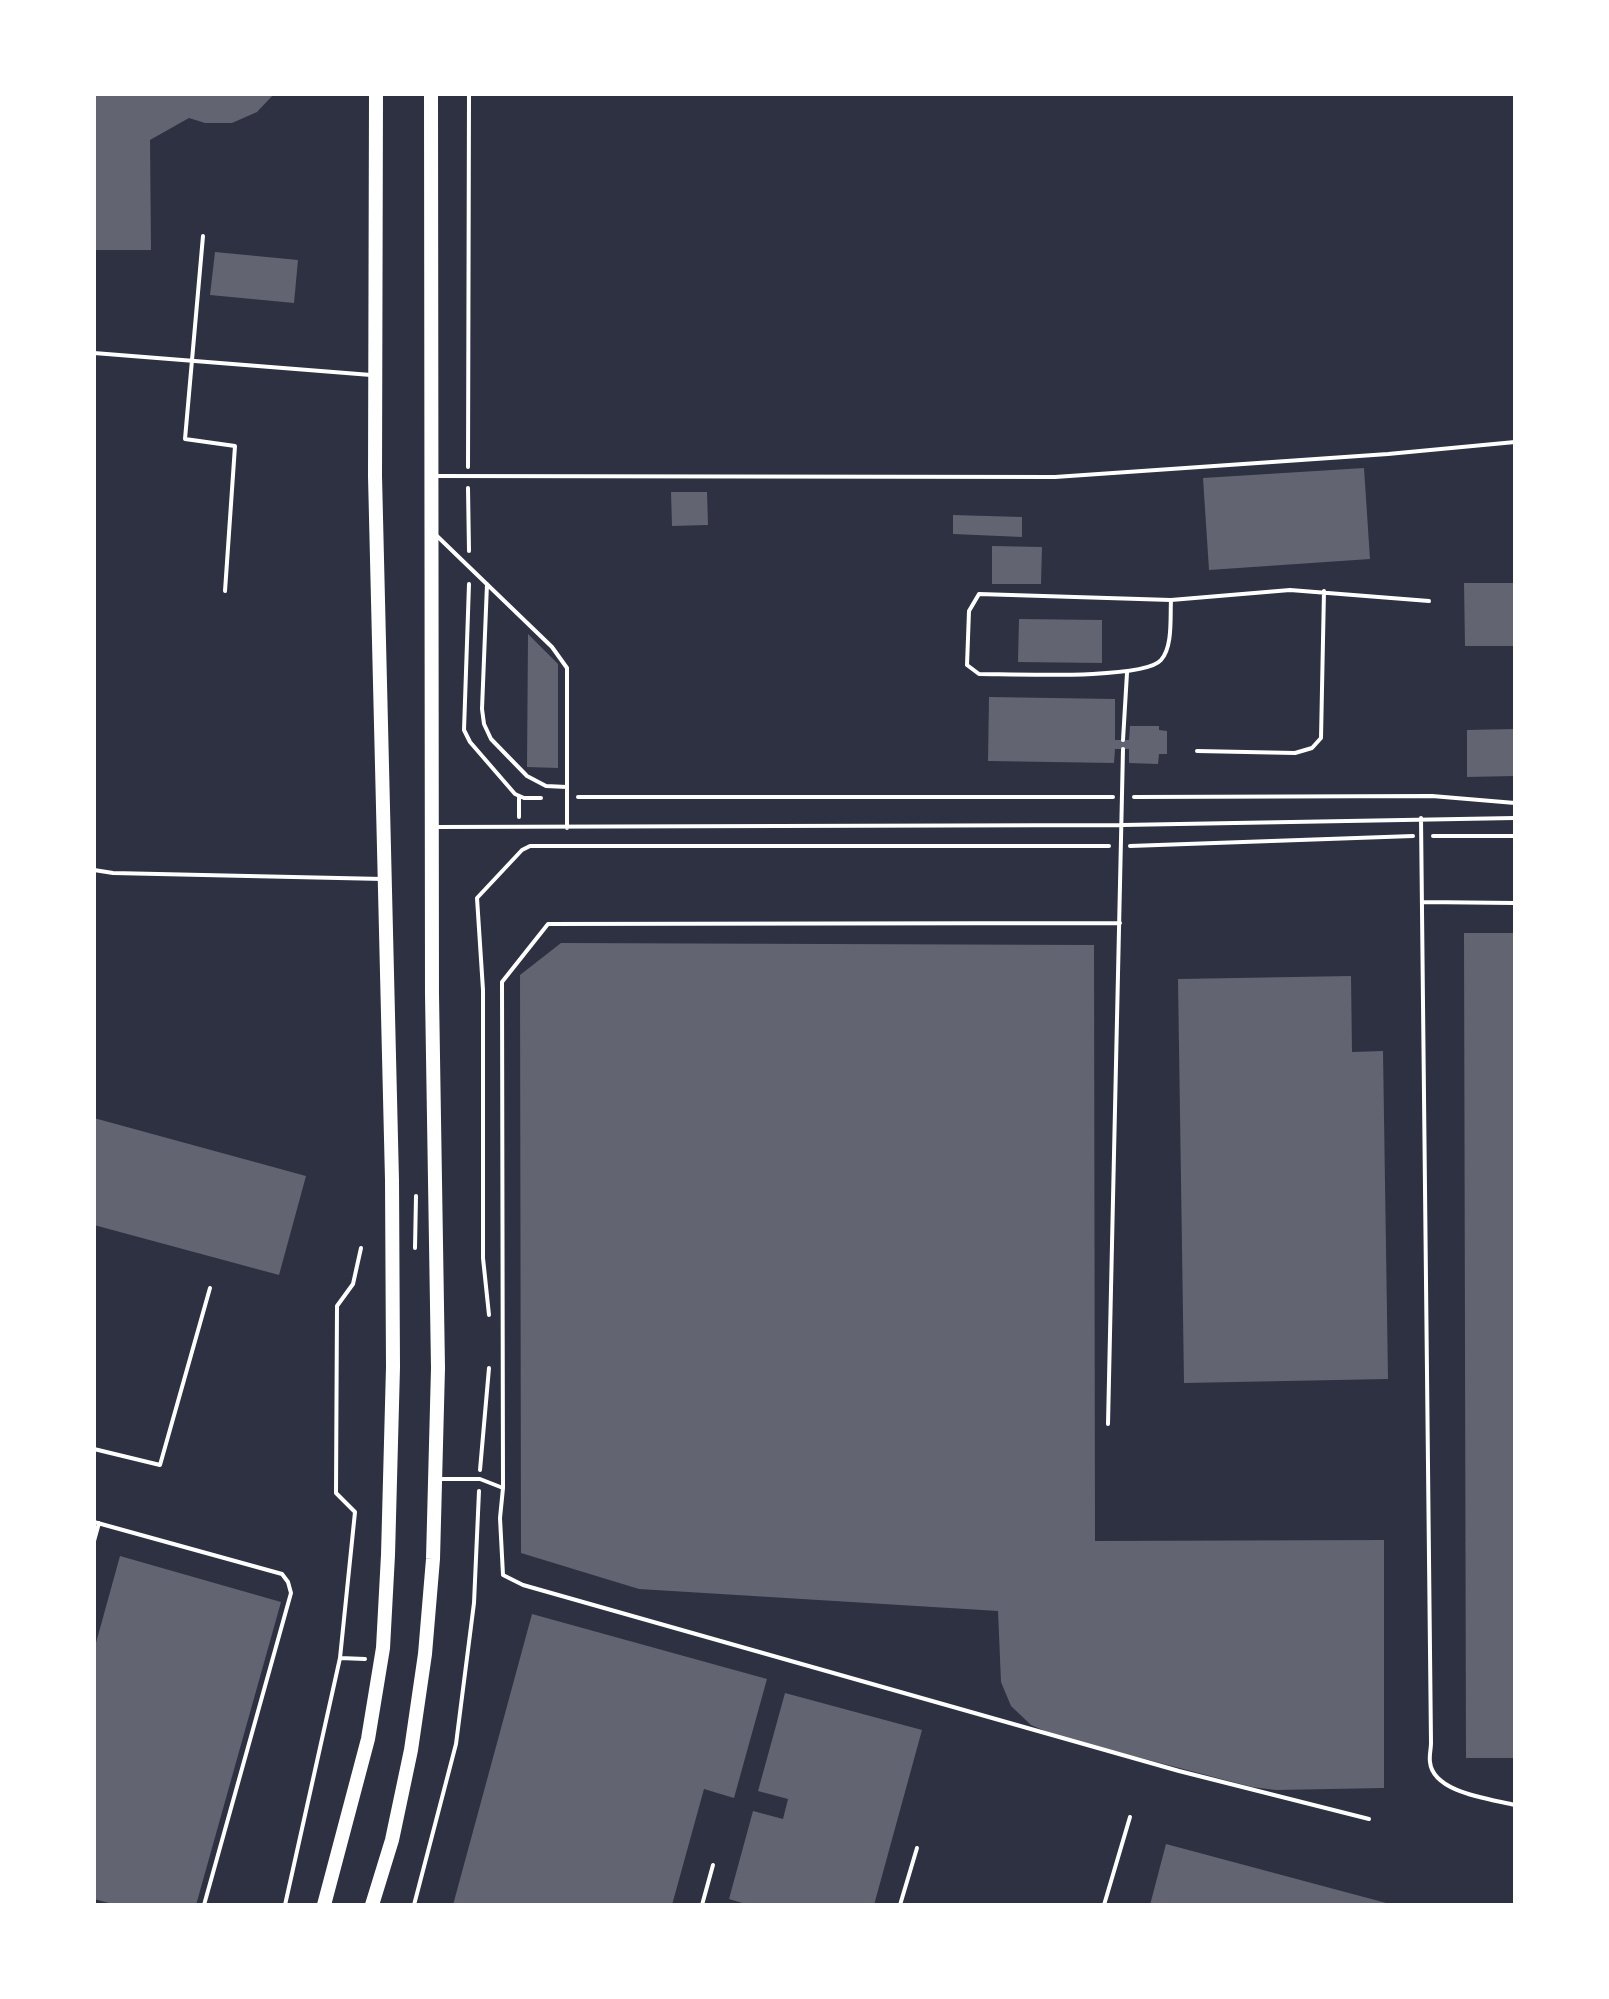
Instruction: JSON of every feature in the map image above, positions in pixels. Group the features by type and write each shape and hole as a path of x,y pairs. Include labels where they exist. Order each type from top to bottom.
{"highway":[{"path":"324,1905 368,1739 381,1659 388,1555 393,1367 375,476 376,94"},
{"path":"372,1905 392,1840 411,1750 433,1559 438,1368 432,994 431,94"}],"lane":[{"path":"203,236 185,439 235,446 225,591"},
{"path":"94,353 375,375"},
{"path":"431,476 1055,477 1515,442"},
{"path":"431,530 552,647 567,668 567,828"},
{"path":"487,584 482,709 487,732 536,783 567,787"},
{"path":"1171,600 1167,649 1164,658 1157,664 1127,673 979,674 972,672 967,665 969,611 979,594 1171,600 1290,590 1429,601"},
{"path":"1197,751 1295,753 1312,748 1321,738 1324,591"},
{"path":"1123,740 1127,673"},
{"path":"1108,1424 1123,749"},
{"path":"1421,818 1430,1764 1438,1779 1456,1791 1515,1805"},
{"path":"432,827 1123,825 1515,818"},
{"path":"94,870 113,873 385,879"},
{"path":"1422,902 1515,903"},
{"path":"1120,923 548,924 502,982 503,1488 500,1518 503,1575 512,1582 1179,1771 1369,1819"},
{"path":"94,1449 160,1465 210,1288"},
{"path":"435,1479 480,1479 503,1488"},
{"path":"94,1541 96,1523 282,1574 288,1582 291,1593 204,1905"},
{"path":"1104,1905 1130,1817"},
{"path":"900,1905 917,1848"},
{"path":"702,1905 713,1865"}],"path":[{"path":"469,94 469,567 464,730 470,742 515,794 524,798 1432,796 1515,803"},
{"path":"490,1326 483,1258 483,990 477,898 522,850 530,846 1122,846 1420,836 1515,836"},
{"path":"415,1248 416,1196"},
{"path":"285,1905 340,1658 355,1512 336,1493 337,1306 353,1284 361,1248"},
{"path":"414,1905 456,1744 474,1603 490,1355"},
{"path":"340,1658 381,1659"}],"building":[{"path":"94,94 274,94 257,112 232,123 205,123 189,118 150,140 151,250 94,250"},
{"path":"215,252 298,260 294,303 210,295"},
{"path":"1364,468 1370,559 1209,570 1203,478"},
{"path":"671,492 707,492 708,525 672,526"},
{"path":"953,515 1022,517 1022,537 953,534"},
{"path":"992,546 1042,547 1041,584 992,584"},
{"path":"1464,583 1515,583 1515,646 1465,646"},
{"path":"1019,619 1102,620 1102,663 1018,662"},
{"path":"528,634 558,664 558,768 527,767"},
{"path":"989,697 1115,699 1115,740 1129,740 1130,726 1159,726 1159,730 1167,731 1167,754 1159,754 1158,764 1129,763 1129,749 1115,749 1114,763 988,761"},
{"path":"1515,729 1515,776 1467,777 1467,730"},
{"path":"1464,933 1515,933 1515,1758 1466,1758"},
{"path":"561,943 1094,945 1095,1541 1384,1540 1384,1788 1276,1790 1252,1787 1057,1736 1031,1725 1011,1706 1001,1682 998,1611 639,1589 521,1553 520,975"},
{"path":"1351,976 1352,1052 1383,1051 1388,1379 1184,1383 1178,979"},
{"path":"94,1118 306,1176 279,1275 94,1225"},
{"path":"120,1556 281,1602 196,1905 116,1905 94,1899 94,1650"},
{"path":"532,1614 767,1679 734,1798 704,1789 672,1905 453,1905"},
{"path":"785,1693 922,1730 874,1905 749,1905 729,1899 753,1811 783,1819 788,1799 758,1791"},
{"path":"1166,1844 1390,1904 1390,1905 1150,1905"}]}
